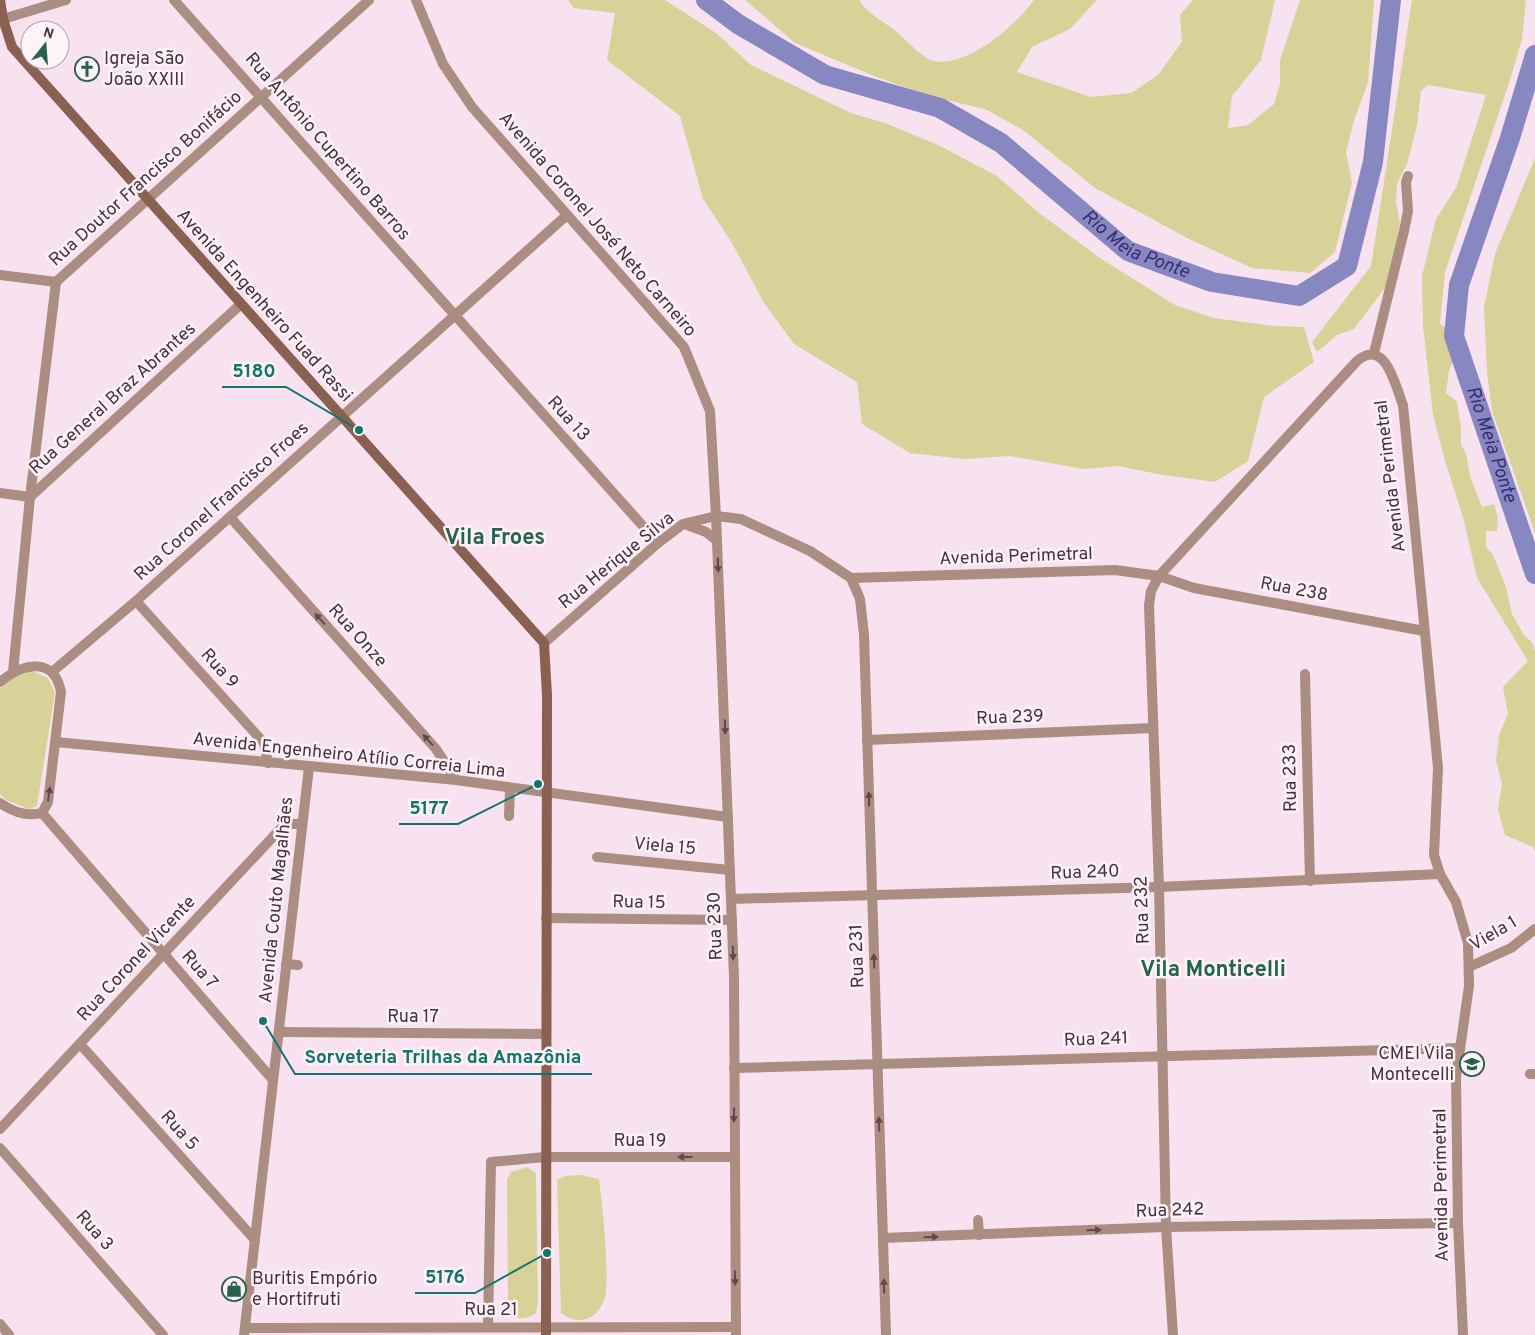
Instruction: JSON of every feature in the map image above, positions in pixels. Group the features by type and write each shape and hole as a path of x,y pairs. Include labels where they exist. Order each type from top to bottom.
{"main road":[{"name":"Avenida Engenheiro Fuad Rassi","path":"0,0 2,19 12,47 146,200 524,618 544,643"},
{"path":"0,38 12,47"},
{"path":"544,643 547,695 546,1331"}],"street":[{"path":"2,19 66,0"},
{"name":"Rua Antônio Cupertino Barros","path":"174,0 454,316"},
{"name":"Rua Doutor Francisco Bonifácio","path":"56,282 369,0"},
{"name":"Avenida Coronel José Neto Carneiro","path":"416,0 442,64 472,107 684,347 710,412 716,516"},
{"path":"1159,576 1357,361 1364,354 1374,353 1408,211 1406,182 1408,176"},
{"name":"Rua Coronel Francisco Froes","path":"52,672 136,601 567,215"},
{"path":"0,275 56,282 30,497 13,672"},
{"name":"Rua General Braz Abrantes","path":"0,494 30,497 241,304"},
{"name":"Rua 13","path":"454,316 658,543"},
{"name":"Avenida Perimetral","path":"1374,353 1380,356 1392,376 1403,405 1438,768 1434,855 1440,874 1456,902 1468,943 1469,986 1456,1077 1458,1223 1463,1335"},
{"path":"716,516 741,518 810,551 851,578"},
{"name":"Rua Herique Silva","path":"544,643 658,543 683,524 716,516"},
{"name":"Rua 230","path":"716,516 732,920 736,1331"},
{"name":"Rua Onze","path":"230,517 436,749 456,780"},
{"path":"683,524 706,532 717,541"},
{"name":"Avenida Perimetral","path":"851,578 1115,570 1159,576"},
{"name":"Rua 238","path":"1159,576 1194,588 1424,631"},
{"name":"Rua 232","path":"1159,576 1151,591 1149,605 1159,887 1166,1227 1173,1335"},
{"name":"Rua 231","path":"851,578 860,599 864,635 886,1335"},
{"name":"Rua 9","path":"136,601 264,743 268,763"},
{"path":"0,682 13,672 26,667 41,667 52,672 58,679 61,692 48,802 42,813 32,816 0,806"},
{"name":"Rua 233","path":"1305,674 1310,880"},
{"name":"Rua 239","path":"867,740 1153,728"},
{"name":"Avenida Engenheiro Atílio Correia Lima","path":"56,742 456,780 510,789 728,817"},
{"name":"Avenida Couto Magalhães","path":"245,1331 309,767"},
{"path":"509,816 510,789"},
{"name":"Rua 7","path":"42,813 273,1080"},
{"name":"Rua Coronel Vicente","path":"0,1129 285,824 302,824"},
{"name":"Viela 15","path":"598,857 730,870"},
{"name":"Rua 240","path":"731,899 1159,887 1440,874"},
{"name":"Rua 15","path":"546,918 732,920"},
{"name":"Viela 1","path":"1469,967 1511,948 1535,929"},
{"path":"286,964 298,965"},
{"name":"Rua 17","path":"279,1032 546,1034"},
{"name":"Rua 5","path":"80,1044 255,1240"},
{"name":"Rua 241","path":"734,1068 1163,1054 1459,1048"},
{"name":"Rua 3","path":"0,1148 164,1335"},
{"name":"Rua 19","path":"488,1326 491,1162 546,1157 734,1157"},
{"path":"978,1220 978,1235"},
{"name":"Rua 242","path":"883,1238 1166,1227 1458,1223"},
{"path":"0,1324 9,1335"},
{"name":"Rua 21","path":"245,1331 488,1326 546,1331 736,1331"}],"shaded area":[{"path":"568,0 665,0 716,33 751,65 851,113 885,123 938,145 997,176 1039,213 1100,258 1175,305 1214,318 1273,326 1304,327 1314,362 1264,397 1248,461 1215,482 1163,475 1118,466 1084,469 1010,456 963,459 910,453 862,424 857,382 794,344 764,303 732,243 703,199 680,116 607,60 615,13 574,8"},
{"path":"745,0 859,0 872,14 897,32 925,57 933,61 946,61 975,52 989,43 1003,33 1034,0 1097,0 1070,29 1032,47 1017,72 1091,97 1131,93 1158,75 1182,42 1180,15 1193,0 1275,0 1261,60 1232,96 1228,128 1248,125 1274,104 1280,84 1280,60 1300,0 1374,0 1368,83 1354,120 1346,152 1352,183 1335,252 1310,273 1252,268 1189,239 1095,188 1023,130 985,109 932,97 874,76 795,43"},
{"path":"1412,0 1526,0 1522,39 1509,83 1445,272 1440,324 1447,329 1458,349 1449,371 1446,393 1457,402 1461,428 1461,445 1466,453 1470,476 1482,507 1494,504 1498,519 1497,531 1486,531 1486,547 1493,555 1506,587 1512,614 1524,635 1532,642 1535,651 1535,852 1533,847 1505,835 1498,809 1502,784 1496,760 1499,735 1508,714 1503,687 1528,661 1477,578 1463,517 1433,415 1423,326 1422,276 1436,219 1456,188 1486,95 1428,85 1421,91 1417,125 1407,164 1397,184 1396,202 1400,223 1390,281 1354,329 1337,335 1317,352 1312,342 1371,266"},
{"path":"1535,158 1535,533 1492,411 1487,372 1484,307 1495,254"},
{"path":"32,671 48,678 55,693 37,806 29,809 6,800 0,794 0,688 15,677"},
{"path":"527,1167 536,1173 538,1302 536,1313 520,1318 514,1316 508,1310 507,1179 511,1172"},
{"path":"580,1175 599,1179 607,1277 606,1291 601,1307 591,1317 580,1320 567,1317 561,1313 557,1180 565,1176"}],"waterway":[{"name":"Rio Meia Ponte","path":"706,0 738,24 825,75 940,108 1001,143 1128,251 1212,282 1299,296 1347,266 1373,162 1391,0"},
{"name":"Rio Meia Ponte","path":"1535,55 1510,138 1459,285 1454,336 1535,574"}],"place":[{"name":"Igreja São João XXIII","path":"87,69"},
{"name":"5180","path":"359,430"},
{"name":"5177","path":"538,784"},
{"name":"Sorveteria Trilhas da Amazônia","path":"263,1021"},
{"name":"CMEI Vila Montecelli","path":"1472,1064"},
{"name":"5176","path":"547,1253"},
{"name":"Buritis Empório e Hortifruti","path":"234,1289"}],"district":[{"name":"Vila Froes","path":"495,538"},
{"name":"Vila Monticelli","path":"1213,970"}]}
